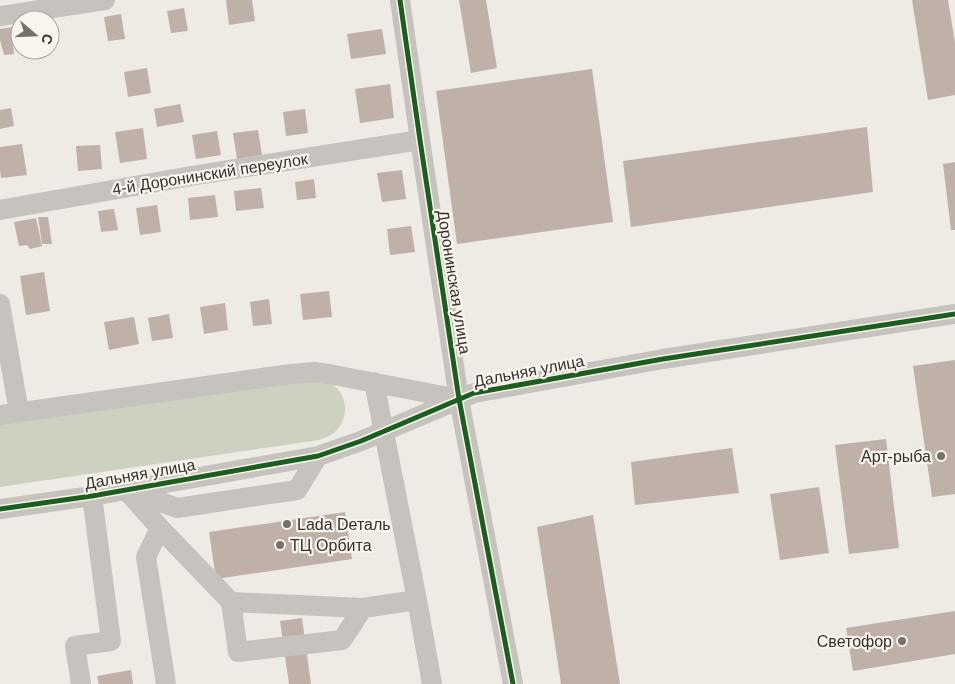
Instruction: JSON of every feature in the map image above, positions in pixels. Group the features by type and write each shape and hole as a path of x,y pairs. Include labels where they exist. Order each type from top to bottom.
{"street":[{"path":"0,16 105,0"},
{"name":"Доронинская улица","path":"400,0 459,399 513,684"},
{"name":"4-й Доронинский переулок","path":"0,210 197,175 420,140"},
{"path":"0,304 9,414"},
{"name":"Дальняя улица","path":"0,509 92,496 318,456 361,441 474,393 664,359 955,314"},
{"name":"Дальняя улица","path":"9,414 315,372 459,399"},
{"path":"374,382 432,684"},
{"path":"126,490 177,508 297,490 318,456"},
{"path":"126,490 231,602 238,652 342,640 364,608"},
{"path":"81,684 75,646 111,641 92,496"},
{"path":"160,528 146,557 166,684"},
{"path":"231,602 364,608 417,600"}],"green space":[{"path":"310,379 333,385 338,389 344,401 345,413 343,420 336,431 328,437 319,440 0,487 0,425"}],"building":[{"path":"226,0 252,0 255,21 229,25"},
{"path":"459,0 486,0 497,68 471,73"},
{"path":"912,0 948,0 955,43 955,95 928,100"},
{"path":"184,8 188,31 171,33 167,11"},
{"path":"121,14 125,39 108,41 104,17"},
{"path":"10,28 10,54 4,55 0,40 0,29"},
{"path":"382,29 386,54 351,59 347,34"},
{"path":"147,68 151,93 128,97 124,72"},
{"path":"592,69 613,222 457,244 436,91"},
{"path":"390,84 394,118 360,123 355,89"},
{"path":"180,104 184,122 157,127 154,109"},
{"path":"11,108 14,126 0,129 0,110"},
{"path":"305,109 308,133 286,136 283,112"},
{"path":"867,127 873,192 631,227 623,161"},
{"path":"143,128 147,159 120,163 115,132"},
{"path":"258,130 262,155 237,159 233,133"},
{"path":"217,131 221,155 196,159 192,135"},
{"path":"22,144 27,175 1,178 0,147"},
{"path":"100,145 102,169 78,171 76,146"},
{"path":"955,162 955,230 951,230 943,164"},
{"path":"402,170 406,199 382,202 377,173"},
{"path":"314,179 316,198 297,200 295,182"},
{"path":"261,188 264,208 236,211 234,191"},
{"path":"215,195 218,217 190,220 188,198"},
{"path":"157,205 161,232 140,235 136,208"},
{"path":"114,209 118,230 101,232 98,211"},
{"path":"38,217 48,217 52,244 42,244"},
{"path":"36,218 42,246 30,249 27,245 19,246 14,222"},
{"path":"411,226 415,252 390,255 387,229"},
{"path":"44,272 50,311 26,315 20,276"},
{"path":"329,291 332,317 303,320 300,294"},
{"path":"269,299 272,324 253,326 250,302"},
{"path":"225,303 228,330 204,334 200,307"},
{"path":"169,314 173,338 152,341 148,318"},
{"path":"134,317 139,344 109,350 104,322"},
{"name":"Арт-рыба","path":"955,360 955,494 932,497 913,366"},
{"path":"886,439 899,548 849,554 835,445"},
{"path":"732,448 739,493 635,505 631,462"},
{"path":"819,487 829,553 780,560 770,494"},
{"name":"ТЦ Орбита","path":"345,512 352,559 216,579 209,532"},
{"path":"593,515 620,684 561,684 537,527"},
{"name":"Светофор","path":"955,611 955,654 853,671 846,628"},
{"path":"302,618 311,684 289,684 280,621"},
{"path":"131,670 133,684 99,684 97,676"}],"cycle path":[{"path":"400,0 459,399 513,684"},
{"path":"0,509 92,496 318,456 361,441 474,393 663,359 955,314"}],"place":[{"name":"Арт-рыба","path":"941,456"},
{"name":"Lada Dеталь","path":"287,524"},
{"name":"ТЦ Орбита","path":"280,545"},
{"name":"Светофор","path":"902,641"}]}
